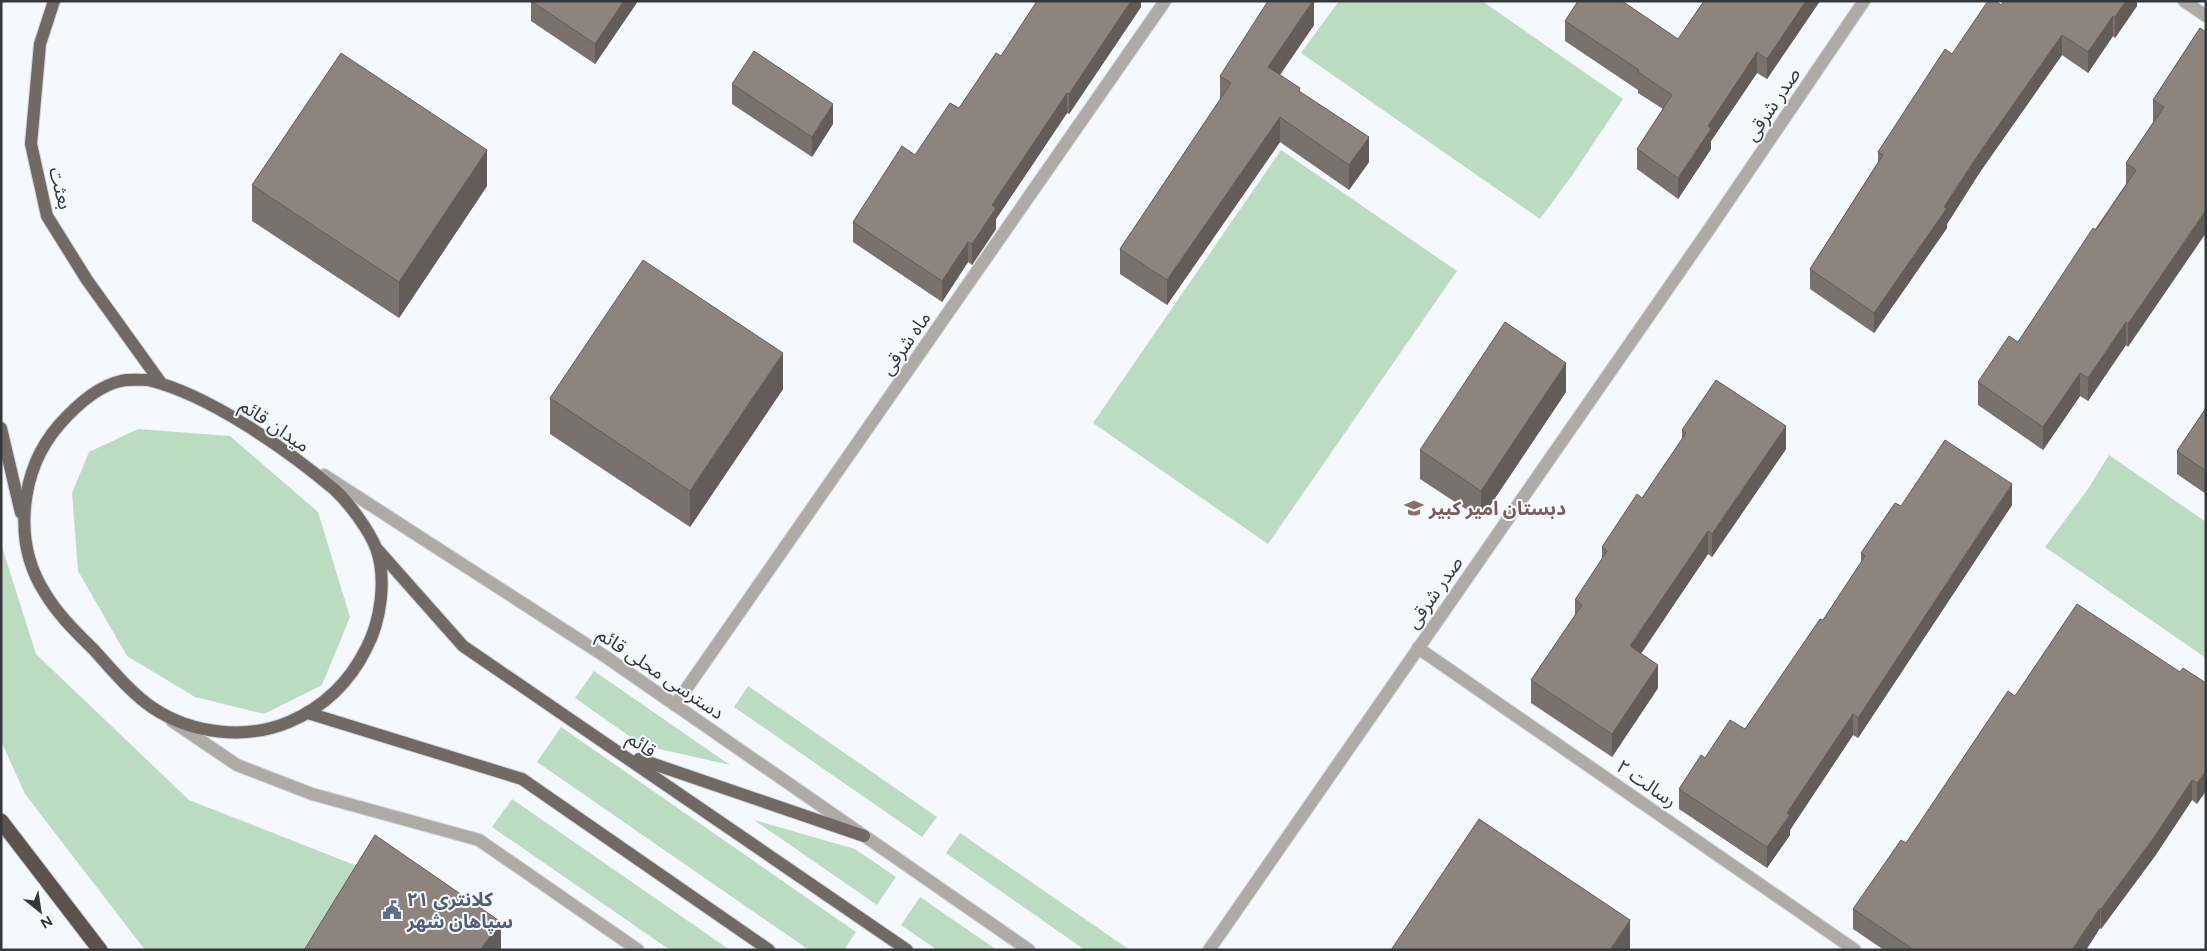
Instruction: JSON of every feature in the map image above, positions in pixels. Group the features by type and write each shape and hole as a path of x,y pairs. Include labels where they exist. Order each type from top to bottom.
{"highway":[{"path":"1,821 100,950"}],"main road":[{"name":"بعثت","path":"54,1 40,44 31,144 47,216 87,280 161,383"},
{"name":"میدان قائم","path":"148,380 161,383 200,399 265,438 337,492 358,518 376,548 381,576 380,608 371,640 356,669 335,694 308,714 278,726 246,733 213,732 182,723 153,708 129,688 62,617 44,592 31,562 24,530 26,497 34,466 49,437 70,412 96,392 120,381 148,380"},
{"path":"1,428 24,530"},
{"name":"قائم","path":"376,548 463,646 907,950"},
{"path":"308,714 522,778 769,950"},
{"path":"624,755 864,836"}],"street":[{"name":"ماه شرقی","path":"675,705 1165,1"},
{"name":"صدر شرقی","path":"1209,950 1691,256 1864,1"},
{"path":"2184,1 2206,16"},
{"name":"دسترسی محلی قائم","path":"265,438 606,657 1029,950"},
{"name":"رسالت ۲","path":"1418,648 1855,950"},
{"path":"153,708 237,765 312,794 479,840 638,950"}],"green space":[{"path":"1339,1 1482,1 1623,99 1573,174 1540,219 1301,53"},
{"path":"1281,150 1457,271 1268,544 1093,423"},
{"path":"138,429 230,436 318,512 350,617 322,685 264,714 195,697 127,656 78,571 72,493 89,452"},
{"path":"2109,455 2206,522 2206,658 2045,547 2088,489"},
{"path":"1,544 36,654 189,800 357,866 303,950 145,950 25,794 1,741"},
{"path":"594,671 730,765 642,745 575,698"},
{"path":"748,686 937,817 922,837 734,707"},
{"path":"561,727 856,932 844,950 809,950 537,762"},
{"path":"512,799 730,950 670,950 492,827"},
{"path":"754,820 855,849 896,877 877,905"},
{"path":"960,833 1130,950 1085,950 946,853"},
{"path":"920,897 997,950 937,950 901,925"}],"building":[{"path":"531,1 624,1 595,44"},
{"path":"1037,1 1131,1 992,205 996,208 972,244 968,242 942,281 853,222 902,146 915,155 950,103 959,108 996,53 1001,56"},
{"path":"1268,1 1313,1 1268,67 1300,88 1299,91 1369,137 1349,165 1280,117 1167,280 1120,249 1231,83 1220,76"},
{"path":"1578,1 1622,1 1678,39 1704,1 1806,1 1767,59 1757,52 1708,126 1711,129 1678,178 1637,149 1672,95 1638,72 1639,70 1565,21"},
{"path":"1988,1 1996,1 2001,5 2004,1 2126,1 2088,52 2062,35 1980,152 1944,207 1947,208 1874,313 1810,269 1883,155 1878,152 1945,49 1952,54"},
{"path":"2200,28 2206,32 2206,210 2128,324 2126,322 2088,378 2080,373 2043,427 1978,382 2009,336 2018,342 2093,228 2096,230 2136,170 2126,163 2164,107 2153,100"},
{"path":"754,51 833,104 812,137 732,84"},
{"path":"341,53 487,150 399,282 252,185"},
{"path":"643,260 783,353 690,491 550,398"},
{"path":"1505,322 1566,363 1481,491 1420,450"},
{"path":"1716,380 1786,426 1712,534 1708,531 1630,646 1658,665 1612,734 1531,680 1582,605 1575,600 1607,551 1602,547 1637,494 1642,498 1686,433 1682,430"},
{"path":"2206,408 2206,471 2177,451"},
{"path":"1945,440 2012,484 1858,718 1853,714 1787,813 1790,815 1767,847 1679,789 1701,755 1705,758 1730,720 1745,729 1820,619 1823,620 1865,556 1861,553 1895,503 1901,506"},
{"path":"2077,604 2180,672 2183,668 2206,683 2206,771 2197,783 2192,780 2155,836 2100,908 2072,950 1914,950 1853,909 1901,840 1906,843 2008,691 2015,696"},
{"path":"1479,819 1630,920 1610,950 1391,950"},
{"path":"375,835 501,922 480,950 304,950"}],"place":[{"name":"دبستان امیر کبیر","path":"1414,508"},
{"name":"کلانتری ۲۱ سپاهان شهر","path":"392,910"}]}
